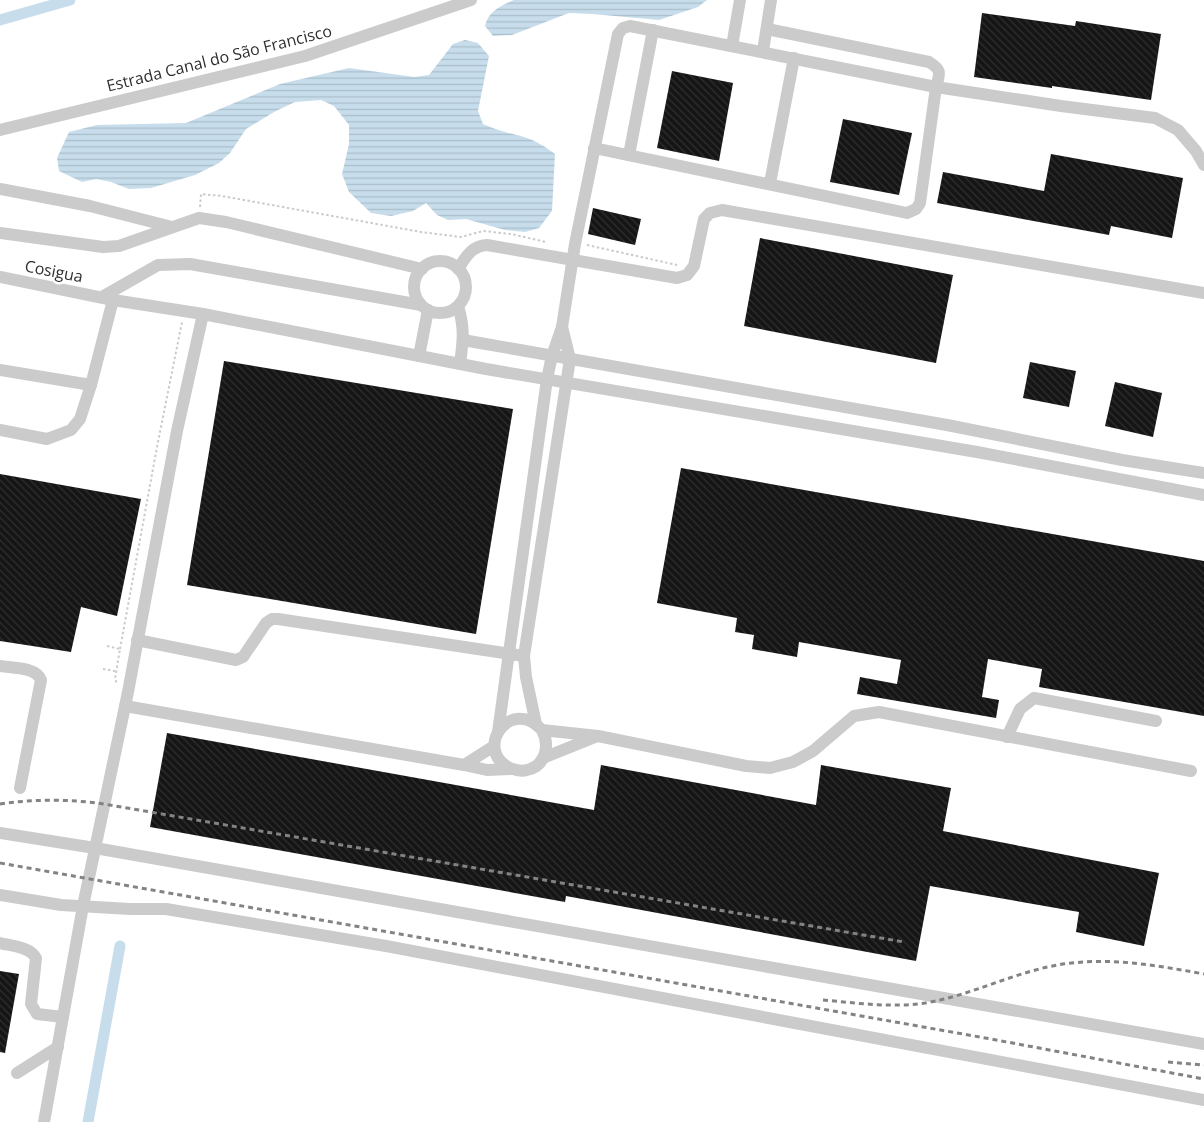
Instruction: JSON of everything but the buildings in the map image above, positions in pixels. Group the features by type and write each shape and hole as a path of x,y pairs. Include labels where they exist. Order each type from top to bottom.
{"street":[{"name":"Estrada Canal do São Francisco","path":"0,130 305,56 471,0"},
{"path":"732,46 740,0"},
{"path":"763,51 771,0"},
{"path":"511,769 499,760 494,746 498,732 547,380 552,356 562,327 571,259 618,34 622,28 630,26 653,30 936,87 1155,118 1178,130 1196,151 1204,165"},
{"path":"594,148 907,213 916,209 920,203 936,87 940,73 937,66 929,62 767,29"},
{"path":"630,155 653,30"},
{"path":"770,184 794,58"},
{"path":"0,189 90,206 172,227"},
{"path":"458,269 470,251 487,244 677,278 687,275 694,266 704,219 710,213 722,210 1204,293"},
{"path":"0,233 103,247 119,246 199,218 226,222 422,268"},
{"path":"0,430 47,439 71,430 80,419 91,385 108,298 158,265 190,264 424,308 444,313 458,306 465,292 463,276 458,269 444,262 436,262 422,268 417,275 414,291 416,298 424,308 419,356"},
{"name":"Cosigua","path":"0,277 547,380 938,446 1204,495"},
{"path":"458,306 463,323 460,364"},
{"path":"44,1122 82,906 125,706 178,431 203,314"},
{"path":"125,706 487,770 525,770 538,764 543,758 546,744 539,727 526,677 524,656 570,359 562,327"},
{"path":"463,340 941,424 1122,460 1204,474"},
{"path":"0,370 91,385"},
{"path":"745,413 749,390"},
{"path":"938,446 941,424"},
{"path":"1120,480 1122,460"},
{"path":"528,518 546,522"},
{"path":"137,640 236,660 243,657 266,623 272,619 278,619 524,656"},
{"path":"0,666 34,672 39,675 40,680 20,788"},
{"path":"1007,737 1020,709 1025,703 1034,698 1156,721"},
{"path":"498,732 508,722 515,719 523,719 539,727 598,736 746,766 770,768 793,762 814,751 854,716 879,712 1191,772"},
{"path":"543,758 598,736"},
{"path":"464,765 494,746"},
{"path":"0,833 95,848 1204,1044"},
{"path":"0,895 61,905 130,909 166,908 386,946 1204,1100"},
{"path":"0,943 29,950 33,953 36,958 31,1004 33,1009 37,1014 63,1017"},
{"path":"17,1073 58,1047"}],"path":[{"path":"199,218 202,194 422,232 460,237 483,231 511,234 549,243"},
{"path":"575,242 675,264 694,266"},
{"path":"115,679 152,471 184,311"},
{"path":"108,646 120,648"},
{"path":"103,669 116,671"}],"water":[{"path":"514,0 707,0 698,7 659,20 569,13 512,35 493,36 485,26 489,16 500,6"},
{"path":"465,40 478,43 489,56 478,111 483,124 541,144 555,154 552,211 539,228 525,232 505,230 466,219 448,220 437,215 426,203 413,211 391,216 371,213 349,192 342,174 349,144 349,125 334,106 321,100 295,102 274,112 246,129 230,153 219,163 195,175 151,188 129,189 96,179 82,182 59,171 57,158 69,132 97,125 186,123 280,84 349,68 414,77 429,75 453,44"}],"waterway":[{"path":"0,20 70,0"},
{"path":"88,1122 120,946"}],"railway":[{"path":"0,804 52,800 104,804 904,942"},
{"path":"0,863 991,1039 1204,1079"},
{"path":"823,1000 887,1005 925,1003 962,994 1035,970 1072,963 1122,962 1204,974"},
{"path":"1168,1062 1204,1065"}]}
